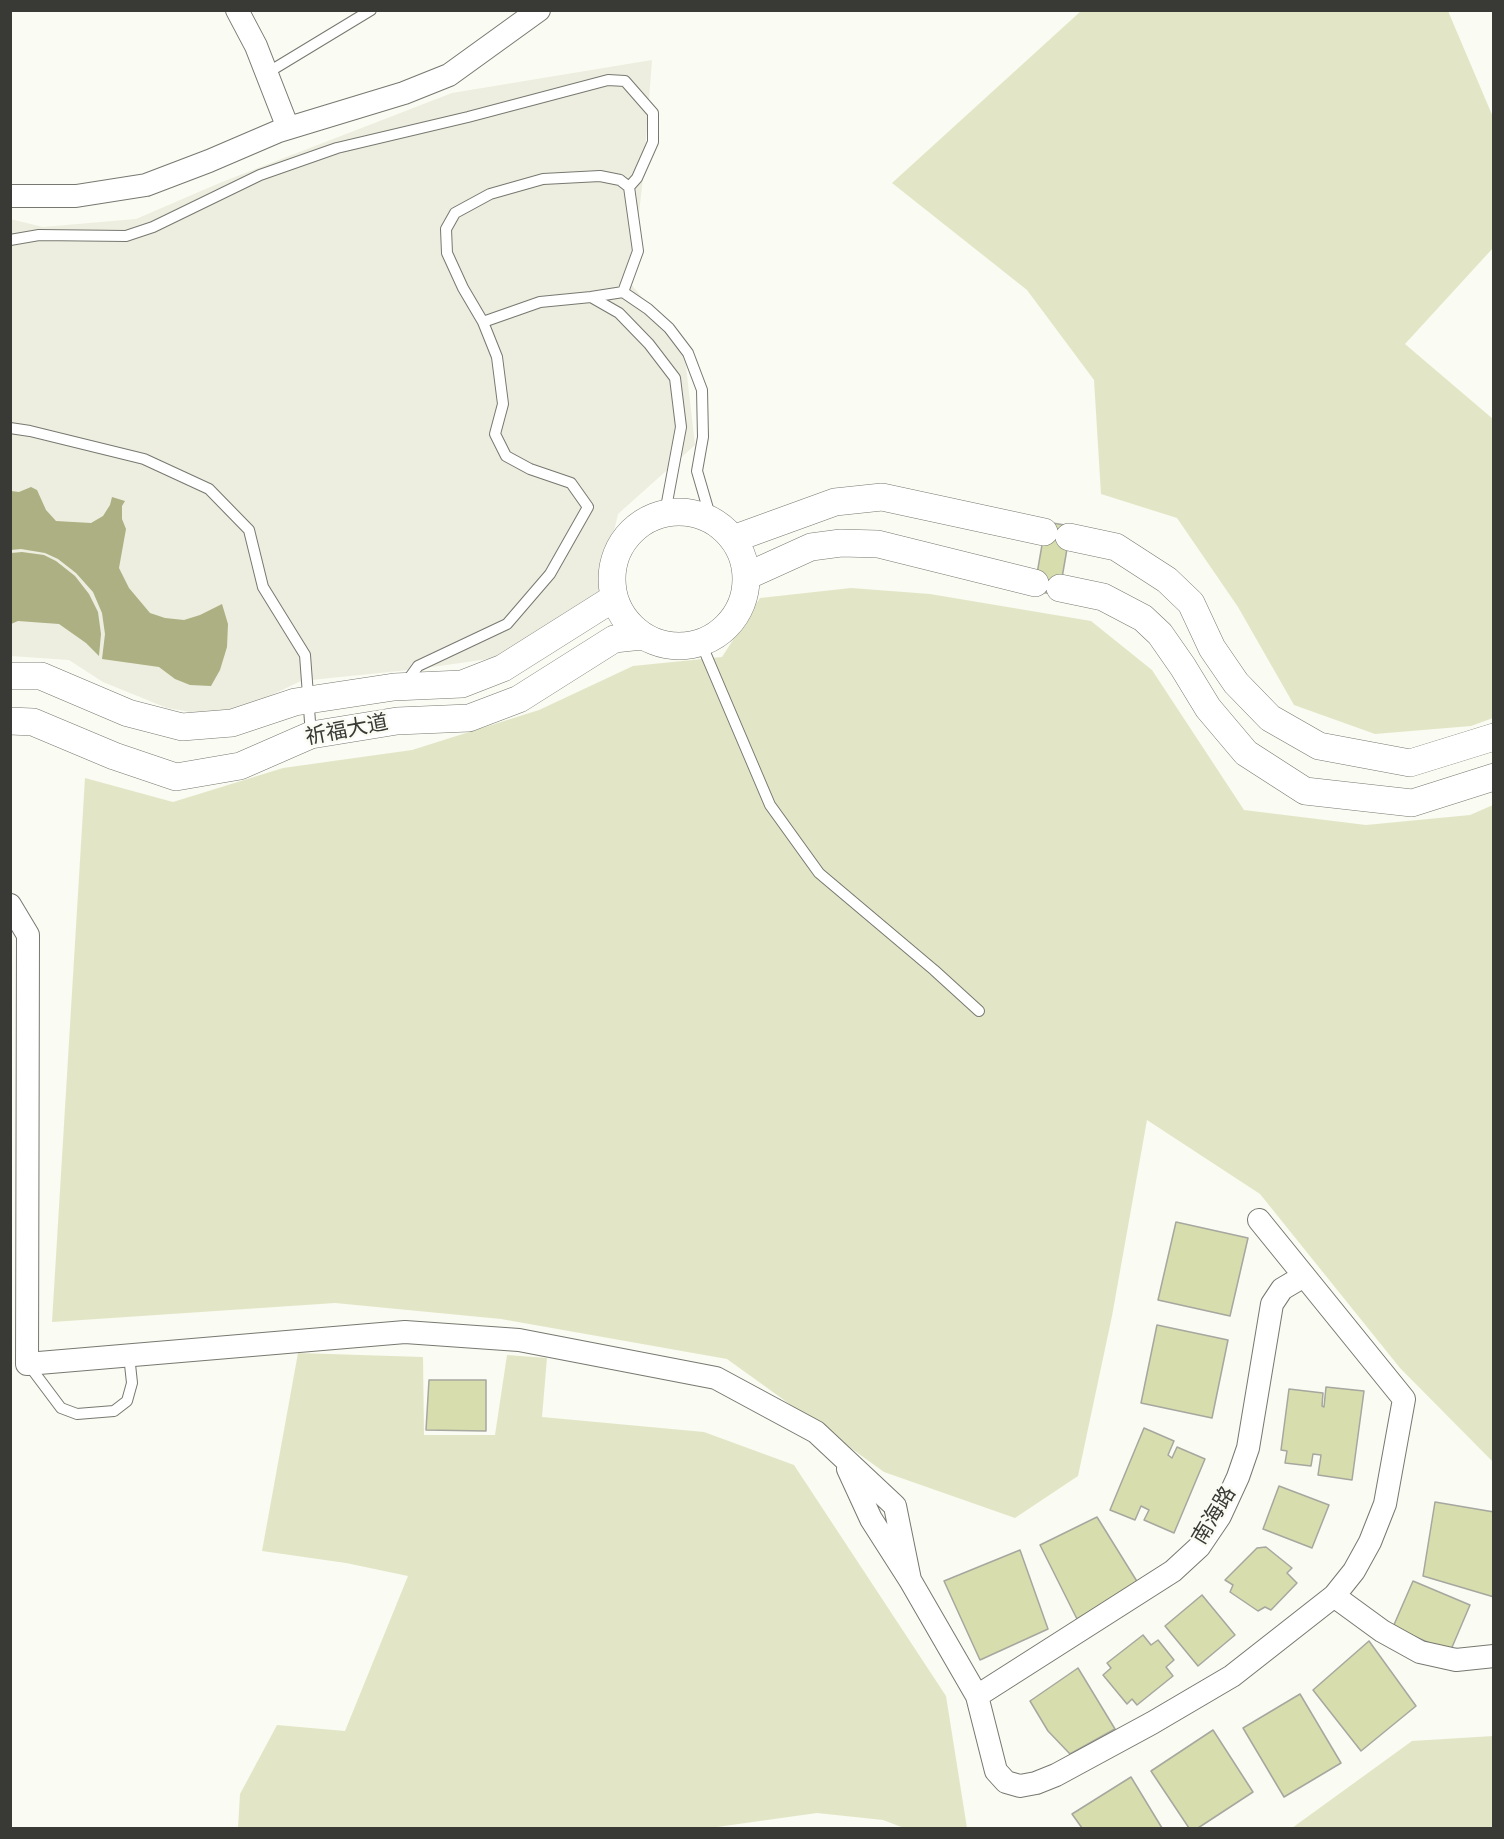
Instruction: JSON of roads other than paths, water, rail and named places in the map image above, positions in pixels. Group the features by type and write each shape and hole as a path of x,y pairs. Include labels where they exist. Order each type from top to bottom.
{"street":[{"path":"237,10 256,46 288,128"},
{"path":"10,196 76,196 146,185 288,128 404,93 448,75 539,10"},
{"path":"733,539 835,502 882,497 1116,547 1167,580 1191,603 1212,648 1236,683 1270,718 1319,746 1410,764 1494,737"},
{"path":"688,512 711,519 729,533 742,553 747,576 744,600 728,626 710,640 687,647 663,645 642,636 625,620 615,598 612,584 614,560 625,539 642,523 665,513 688,512"},
{"path":"747,576 811,547 841,543 878,544 1048,586 1103,597 1143,618 1160,634 1184,667 1208,708 1246,753 1305,791 1412,803 1494,777"},
{"name":"祈福大道","path":"10,676 42,676 128,713 182,727 232,723 295,702 403,687 462,684 503,668 615,598"},
{"name":"祈福大道","path":"10,721 33,722 114,756 176,777 240,765 311,735 397,721 469,718 519,699 614,639 642,636"},
{"path":"10,905 28,935 27,1364 405,1332 519,1340 716,1378 816,1432 844,1460 871,1519 910,1580 977,1696 996,1770 1006,1782 1020,1786 1036,1783 1056,1774 1152,1723 1232,1676 1334,1596 1354,1571 1370,1542 1385,1504 1404,1399 1259,1220"},
{"name":"南海路","path":"977,1696 1173,1571 1199,1547 1220,1516 1248,1448 1272,1304 1282,1289 1305,1276"},
{"path":"1334,1596 1382,1631 1420,1652 1456,1660 1494,1656"}],"lane":[{"path":"267,73 371,10"},
{"path":"10,240 39,235 126,236 153,227 260,175 337,147 468,117 608,80 625,81 652,113 653,142 637,178 629,187"},
{"path":"403,687 418,666 507,624 550,574 588,507 571,483 530,469 506,456 495,434 503,404 496,357 483,322 463,288 447,252 446,229 455,213 490,194 543,179 600,176 620,180 629,187 638,251 623,292"},
{"path":"483,322 540,302 623,292 648,309 669,328 688,353 702,390 703,437 697,471 711,519"},
{"path":"591,297 619,313 649,344 675,378 681,427 665,513"},
{"path":"10,428 144,459 209,489 249,530 263,587 305,655 311,735"},
{"path":"701,643 770,805 819,873 979,1011"},
{"path":"27,1364 61,1408 78,1414 87,1414 114,1411 127,1401 132,1383 129,1355"}]}
